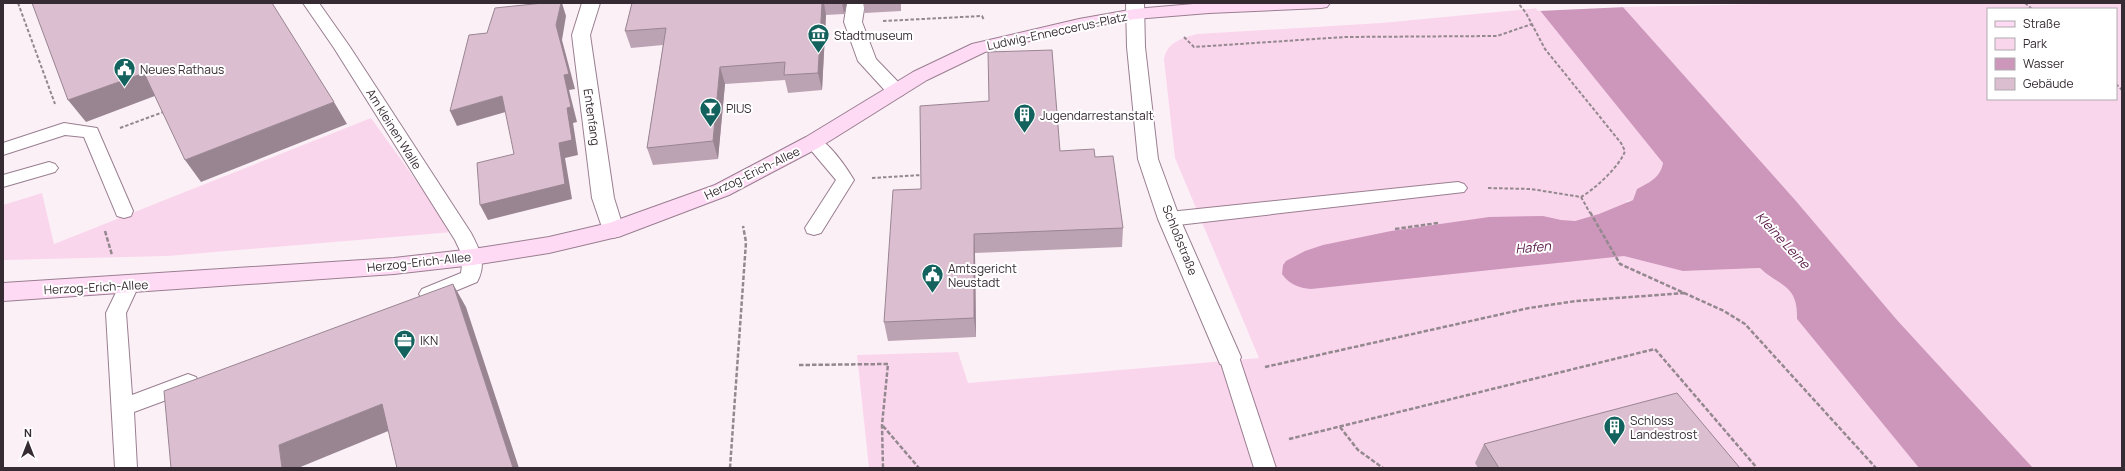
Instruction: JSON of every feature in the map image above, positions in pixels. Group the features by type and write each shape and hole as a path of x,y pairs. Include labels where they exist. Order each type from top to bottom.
{"main road":[{"path":"1135,9 1209,8 1321,3"},
{"name":"Ludwig-Enneccerus-Platz","path":"813,142 920,76 979,48 1135,9"},
{"name":"Herzog-Erich-Allee","path":"3,292 129,285 394,266 473,257 549,245 613,230 722,190 813,142"}],"street":[{"name":"Entenfang","path":"591,3 581,35 603,198 613,230"},
{"path":"856,3 853,22 867,60 896,91"},
{"name":"Schloßstraße","path":"1135,9 1136,47 1148,159 1169,219 1232,365"}],"lane":[{"name":"Am kleinen Walle","path":"312,3 342,47 464,238 473,257"},
{"path":"3,149 64,129 91,132 124,212"},
{"path":"813,142 832,162 845,180 814,228"},
{"path":"3,181 49,168"},
{"path":"1169,219 1458,188"},
{"path":"410,301 470,277 473,257"},
{"path":"126,468 116,313 129,285"},
{"name":"Schloßstraße","path":"1232,365 1265,468"},
{"path":"123,408 204,377"}],"path":[{"path":"18,3 64,129"},
{"path":"1458,188 1531,189 1581,197 1588,193 1622,160 1625,151 1621,143 1545,49 1532,24 1518,3"},
{"path":"853,22 982,16 985,22"},
{"path":"1181,34 1194,47 1345,38 1497,36 1532,24"},
{"path":"94,138 167,111"},
{"path":"845,180 930,174"},
{"path":"1581,197 1620,264 1724,311 1745,324 1876,468"},
{"path":"1395,229 1438,223"},
{"path":"730,468 746,242 743,226"},
{"path":"1232,365 1529,308 1576,302 1685,293"},
{"path":"1258,447 1656,349 1757,468"},
{"path":"799,366 888,364 882,425 883,468"},
{"path":"882,425 920,468"},
{"path":"1340,427 1358,450 1383,468"}],"green space":[{"path":"1823,3 2122,3 2122,468 2033,468 1897,320 1796,201 1623,7"},
{"path":"1539,8 1663,163 1657,176 1650,182 1637,189 1633,200 1626,201 1683,271 1760,268 1791,292 1797,308 1797,319 1919,468 869,468 857,355 958,352 968,383 1259,358 1175,158 1164,60 1168,49 1176,42 1197,34 1381,23"},
{"path":"371,118 453,232 168,256 3,260 3,205 42,193 54,244"}],"water":[{"path":"1534,3 1623,7 1796,201 1897,320 2033,468 1919,468 1797,319 1797,308 1791,292 1760,268 1683,271 1624,256 1311,289 1302,288 1291,283 1282,274 1283,265 1286,261 1305,251 1323,245 1391,231 1489,217 1543,216 1575,221 1599,214 1633,200 1637,189 1650,182 1657,176 1663,163"}],"pier":[{"path":"1532,3 1622,3 1626,7 1538,11"}],"building":[{"name":"Neues Rathaus","path":"32,3 272,3 334,102 185,160 144,73 68,100"},
{"path":"543,3 561,3 556,25 569,74 564,75 571,107 567,108 572,140 559,143 565,184 480,205 477,163 514,154 502,96 450,111 469,35 487,33 495,8"},
{"path":"632,3 822,3 818,73 784,75 785,62 720,67 713,141 647,148 666,28 625,31"},
{"path":"1052,50 1060,151 1094,149 1095,157 1113,156 1123,228 974,234 974,318 884,322 893,190 921,189 920,106 989,101 988,52"},
{"name":"IKN","path":"453,284 513,468 397,468 382,404 279,445 282,468 171,468 164,391"},
{"path":"1677,393 1740,468 1499,468 1484,444"}],"place":[{"name":"Stadtmuseum","path":"818,54"},
{"name":"Neues Rathaus","path":"124,88"},
{"name":"PIUS","path":"711,128"},
{"name":"Jugendarrestanstalt","path":"1024,134"},
{"name":"Amtsgericht Neustadt","path":"933,294"},
{"name":"IKN","path":"405,360"},
{"name":"Schloss Landestrost","path":"1614,446"}],"water label":[{"name":"Kleine Leine","path":"1783,240"},
{"name":"Hafen","path":"1533,247"}]}
